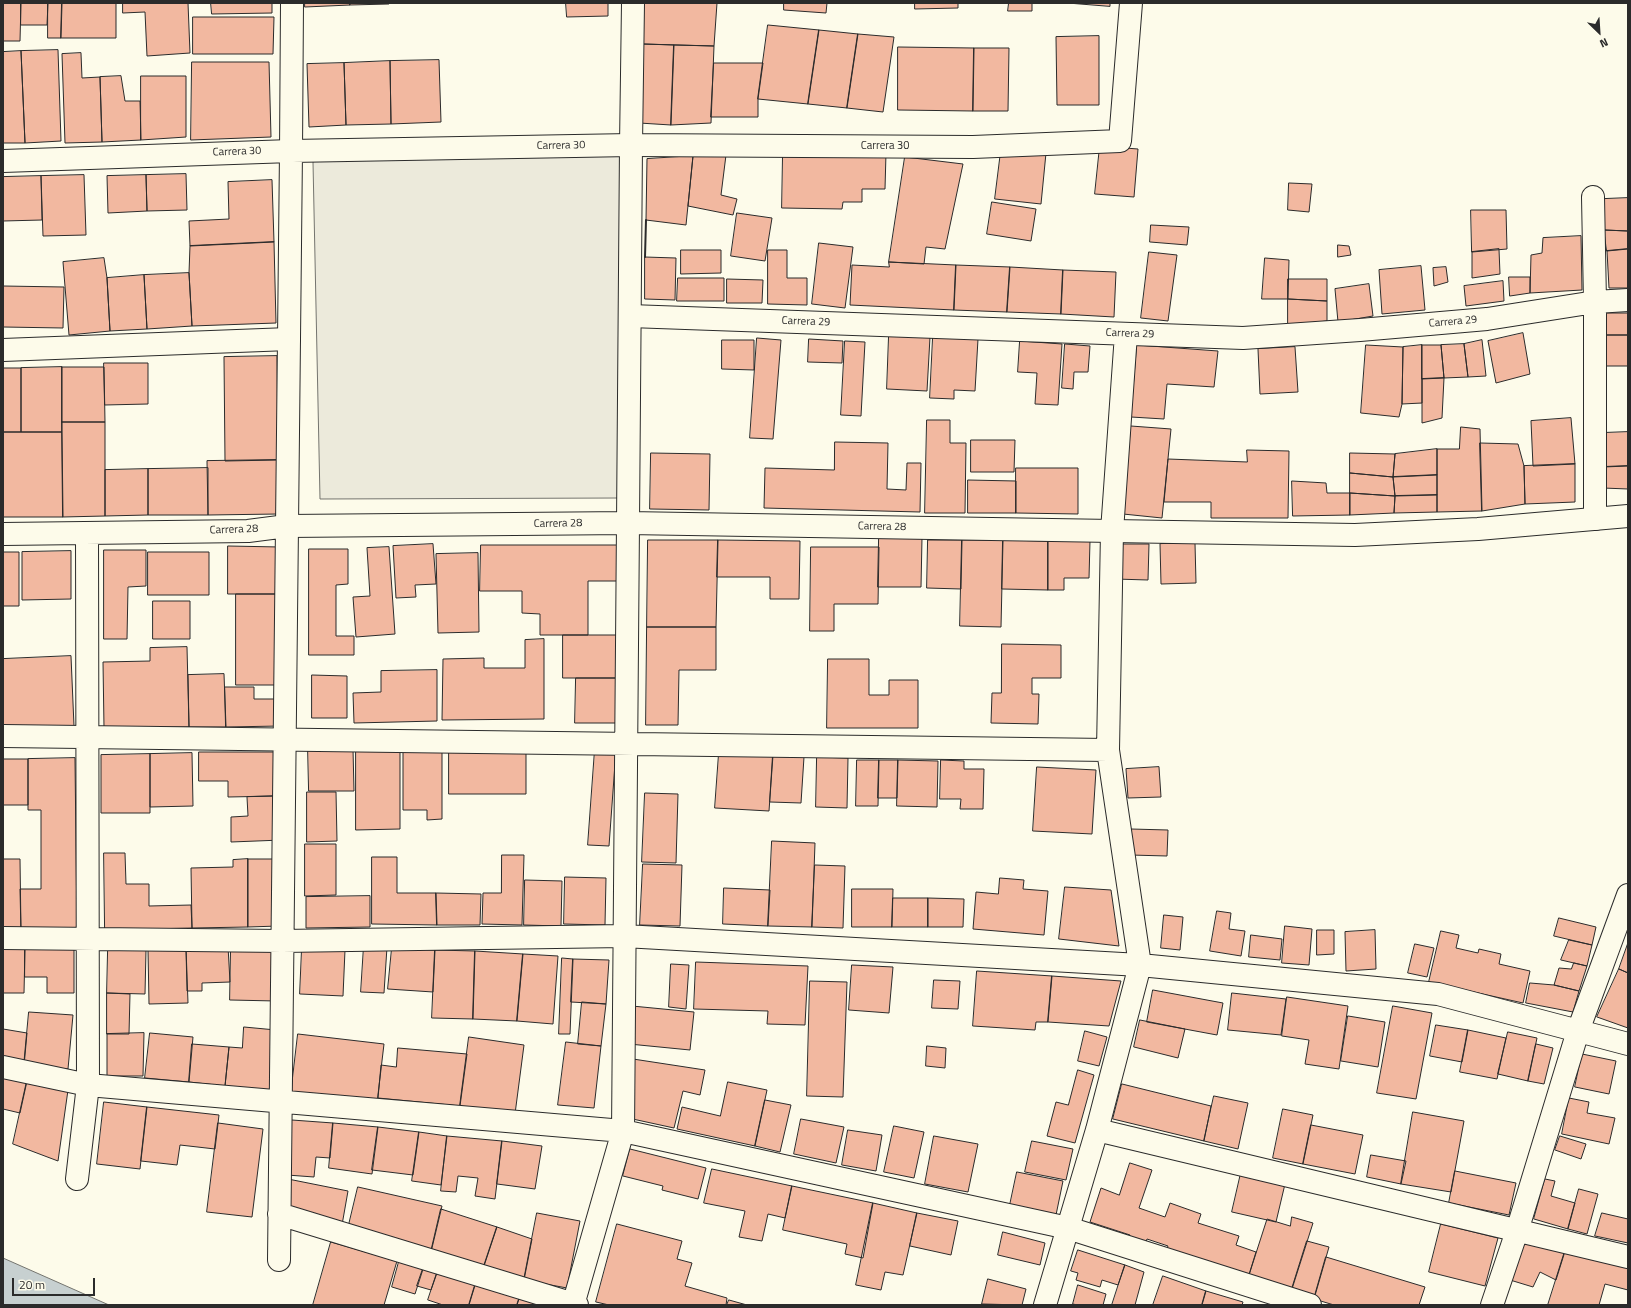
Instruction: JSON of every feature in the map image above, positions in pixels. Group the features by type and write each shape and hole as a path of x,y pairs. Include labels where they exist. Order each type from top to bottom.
{"street":[{"path":"279,1260 292,3"},
{"path":"279,1214 574,1305 622,1131 633,3"},
{"name":"Carrera 30","path":"3,161 291,150 631,144 973,147 1120,141 1131,3"},
{"path":"1593,197 1595,302 1595,518"},
{"name":"Carrera 29","path":"630,316 1244,338 1487,319 1595,302 1628,300"},
{"path":"1045,1305 1097,1130 1140,965 1108,750 1112,531 1126,334"},
{"path":"3,350 289,339"},
{"name":"Carrera 28","path":"3,534 248,531 287,526 628,523 1355,535 1478,529 1628,516"},
{"path":"76,1179 88,1085 87,533"},
{"path":"3,736 1108,750"},
{"path":"1492,1305 1518,1231 1578,1031 1628,896"},
{"path":"3,938 282,941 624,936 1140,965 1438,994 1628,1044"},
{"path":"3,1067 88,1085 622,1131 1068,1228 1310,1305"},
{"path":"1097,1130 1628,1257"}],"shaded area":[{"path":"622,151 618,498 320,499 313,162"},
{"path":"3,1258 109,1305 3,1305"}],"building":[{"path":"3,3 21,3 20,41 3,41"},
{"path":"21,3 48,3 47,25 21,25"},
{"path":"48,3 62,3 61,38 48,38"},
{"path":"62,3 116,3 116,38 61,38"},
{"path":"123,3 188,3 190,53 147,56 145,12 123,13"},
{"path":"211,3 272,3 272,13 212,14"},
{"path":"305,3 350,3 350,5 305,7"},
{"path":"350,3 389,3 389,4 350,5"},
{"path":"566,3 608,3 608,16 567,17"},
{"path":"644,3 717,3 714,46 643,44"},
{"path":"784,3 827,3 826,13 784,10"},
{"path":"915,3 958,3 958,8 915,9"},
{"path":"1009,3 1032,3 1032,11 1008,11"},
{"path":"1068,3 1110,3 1110,6"},
{"path":"193,17 274,17 273,54 193,54"},
{"path":"768,25 819,30 808,104 758,99"},
{"path":"819,30 858,34 847,108 808,104"},
{"path":"858,34 894,37 883,112 847,108"},
{"path":"1099,36 1099,105 1057,105 1056,37"},
{"path":"643,44 674,45 671,125 639,123"},
{"path":"674,45 714,46 711,123 671,125"},
{"path":"898,47 974,48 973,111 898,110"},
{"path":"974,48 1009,48 1008,111 973,111"},
{"path":"58,50 61,141 25,143 21,51"},
{"path":"21,51 25,143 3,143 3,52"},
{"path":"81,53 82,78 100,77 102,142 65,143 62,54"},
{"path":"439,60 441,122 391,124 390,61"},
{"path":"390,61 391,124 346,125 344,63"},
{"path":"192,62 269,62 271,137 191,140"},
{"path":"344,63 346,125 309,127 307,64"},
{"path":"714,63 763,63 758,99 758,117 711,117"},
{"path":"121,76 125,101 140,101 141,140 102,142 100,77"},
{"path":"141,76 186,76 186,137 141,140"},
{"path":"1100,146 1138,149 1134,197 1095,194"},
{"path":"1001,151 1046,153 1041,204 995,199"},
{"path":"783,152 886,153 885,189 862,189 862,202 843,202 842,209 782,208"},
{"path":"726,155 721,195 737,199 733,215 688,206 693,156"},
{"path":"693,156 686,225 646,220 647,159"},
{"path":"905,157 963,164 945,249 926,247 924,264 889,262"},
{"path":"186,174 187,210 147,211 146,175"},
{"path":"84,175 86,235 43,236 41,176"},
{"path":"146,175 147,211 108,213 107,176"},
{"path":"41,176 42,220 3,221 3,177"},
{"path":"272,180 274,242 190,246 189,221 229,219 228,182"},
{"path":"1289,183 1312,184 1309,212 1288,210"},
{"path":"1628,198 1628,231 1604,230 1604,199"},
{"path":"992,202 1036,209 1031,241 987,234"},
{"path":"1471,210 1506,210 1507,249 1472,252"},
{"path":"737,213 772,218 765,261 731,256"},
{"path":"1151,225 1189,227 1187,245 1150,242"},
{"path":"1604,230 1628,231 1628,249 1607,251"},
{"path":"1581,236 1582,290 1530,293 1531,255 1542,253 1543,238"},
{"path":"274,242 276,323 192,326 189,273 190,246"},
{"path":"819,243 853,247 845,308 812,304"},
{"path":"1338,245 1349,246 1351,255 1338,257"},
{"path":"1499,249 1500,274 1472,278 1472,252"},
{"path":"1628,249 1628,288 1609,288 1607,251"},
{"path":"681,250 721,250 721,273 681,274"},
{"path":"768,250 787,250 787,278 807,278 807,305 768,304"},
{"path":"1149,252 1177,255 1168,321 1141,318"},
{"path":"645,257 676,258 675,300 645,299"},
{"path":"104,258 107,278 110,331 69,335 63,262"},
{"path":"1265,258 1289,260 1288,299 1262,299"},
{"path":"889,262 956,265 954,310 850,305 852,265 889,267"},
{"path":"956,265 1010,267 1007,312 954,310"},
{"path":"1421,266 1425,310 1382,314 1379,270"},
{"path":"1010,267 1063,270 1061,314 1007,312"},
{"path":"1446,267 1448,282 1434,286 1433,268"},
{"path":"1063,270 1116,272 1114,317 1061,314"},
{"path":"189,273 192,326 147,329 144,275"},
{"path":"144,275 147,329 110,331 107,278"},
{"path":"1509,277 1530,277 1530,293 1510,296"},
{"path":"678,278 724,278 724,301 677,301"},
{"path":"727,279 763,280 762,303 727,303"},
{"path":"1288,279 1327,279 1327,301 1288,299"},
{"path":"1503,281 1504,301 1466,306 1464,286"},
{"path":"1369,284 1373,316 1338,322 1335,289"},
{"path":"3,286 64,287 63,328 3,327"},
{"path":"1288,299 1327,301 1327,321 1288,325"},
{"path":"1602,313 1628,313 1628,335 1605,335"},
{"path":"1523,333 1530,374 1496,383 1488,341"},
{"path":"889,335 930,337 927,391 887,389"},
{"path":"1605,335 1628,335 1628,366 1605,366"},
{"path":"933,337 978,339 975,391 954,390 954,399 930,398"},
{"path":"757,338 781,340 773,439 750,438"},
{"path":"809,339 843,341 842,363 808,362"},
{"path":"722,340 754,340 754,370 722,369"},
{"path":"1482,340 1486,376 1468,377 1464,344"},
{"path":"845,341 865,342 861,416 841,415"},
{"path":"1020,341 1062,344 1058,405 1035,404 1037,373 1018,372"},
{"path":"1065,344 1090,346 1088,372 1074,372 1073,389 1062,388"},
{"path":"1464,344 1468,377 1444,378 1441,345"},
{"path":"1137,345 1218,351 1214,387 1167,384 1164,419 1131,417"},
{"path":"1366,345 1403,347 1402,404 1399,417 1361,413"},
{"path":"1422,345 1422,403 1402,404 1403,347"},
{"path":"1422,345 1441,345 1444,378 1422,379"},
{"path":"1295,347 1298,392 1260,394 1258,349"},
{"path":"277,356 278,460 225,461 224,357"},
{"path":"104,363 148,363 148,404 105,405"},
{"path":"62,367 62,432 21,432 21,368"},
{"path":"62,367 104,367 105,422 62,422"},
{"path":"3,368 21,368 21,432 3,432"},
{"path":"1444,378 1442,418 1422,423 1422,379"},
{"path":"1571,418 1575,464 1533,466 1531,421"},
{"path":"927,420 950,420 950,443 966,443 965,513 925,513"},
{"path":"62,422 105,422 105,516 63,517"},
{"path":"1131,426 1171,429 1162,518 1123,514"},
{"path":"1461,427 1480,429 1482,511 1437,512 1437,449 1459,449"},
{"path":"3,432 62,432 63,517 3,517"},
{"path":"1628,432 1628,466 1603,467 1602,433"},
{"path":"971,440 1015,440 1014,472 971,472"},
{"path":"835,442 888,443 887,489 906,490 907,463 921,463 920,512 764,508 765,468 834,470"},
{"path":"1480,443 1518,444 1524,466 1525,504 1482,511"},
{"path":"1437,449 1437,475 1393,477 1395,454"},
{"path":"1247,450 1289,451 1288,518 1211,518 1211,502 1164,502 1168,459 1247,462"},
{"path":"651,453 710,454 709,510 650,509"},
{"path":"1350,453 1395,454 1393,477 1350,473"},
{"path":"278,460 278,514 208,515 207,461"},
{"path":"1575,464 1575,502 1525,504 1524,466"},
{"path":"1628,466 1628,489 1603,488 1603,467"},
{"path":"208,468 208,515 148,515 148,469"},
{"path":"1016,468 1078,468 1078,514 1016,513"},
{"path":"148,469 148,515 105,516 105,470"},
{"path":"1350,473 1393,477 1395,496 1350,493"},
{"path":"1437,475 1437,495 1395,496 1393,477"},
{"path":"968,480 1016,481 1016,513 968,513"},
{"path":"1292,481 1326,483 1327,493 1350,493 1350,515 1293,516"},
{"path":"1350,493 1395,496 1394,513 1350,515"},
{"path":"1437,495 1437,512 1394,513 1395,496"},
{"path":"879,538 922,538 921,587 878,587"},
{"path":"648,540 718,540 716,627 647,627"},
{"path":"718,540 800,541 799,599 770,599 770,577 717,577"},
{"path":"928,540 962,540 961,589 927,588"},
{"path":"962,540 1003,540 1001,627 960,626"},
{"path":"1003,540 1048,541 1048,590 1002,589"},
{"path":"1048,541 1090,541 1089,578 1064,578 1064,590 1048,590"},
{"path":"1195,543 1196,583 1161,584 1160,544"},
{"path":"433,544 436,584 415,585 416,597 396,598 393,546"},
{"path":"1115,544 1149,544 1148,580 1115,579"},
{"path":"481,545 620,545 619,581 588,581 588,635 540,635 540,614 522,613 522,591 480,591"},
{"path":"228,546 280,547 280,594 228,594"},
{"path":"389,547 395,634 356,637 353,597 370,596 367,548"},
{"path":"811,547 879,547 878,604 834,604 834,631 810,631"},
{"path":"309,549 348,549 348,584 336,585 336,636 354,636 354,655 309,655"},
{"path":"104,550 146,550 146,586 128,587 127,639 104,639"},
{"path":"71,551 71,599 22,600 22,552"},
{"path":"3,552 19,552 19,606 3,606"},
{"path":"148,552 209,552 209,595 148,595"},
{"path":"478,553 479,632 438,633 436,554"},
{"path":"236,594 281,594 280,685 236,685"},
{"path":"153,601 190,601 190,639 153,639"},
{"path":"647,627 716,627 716,670 679,670 678,725 646,725"},
{"path":"563,635 619,635 618,678 563,678"},
{"path":"544,639 544,719 442,720 443,659 484,658 484,668 525,668 525,640"},
{"path":"1002,644 1061,645 1061,678 1032,678 1032,694 1039,694 1038,724 991,723 992,693 1001,693"},
{"path":"187,647 189,727 104,728 103,662 150,661 150,648"},
{"path":"71,656 74,726 3,729 3,659"},
{"path":"828,659 869,659 869,695 889,695 889,680 918,680 918,728 827,728"},
{"path":"437,670 437,721 354,723 353,693 381,692 381,671"},
{"path":"224,674 226,727 189,727 188,675"},
{"path":"312,675 347,676 347,718 312,718"},
{"path":"576,678 618,678 618,723 575,723"},
{"path":"225,687 254,687 254,699 280,699 280,726 226,727"},
{"path":"308,749 353,749 354,791 309,791"},
{"path":"356,749 400,749 400,829 356,830"},
{"path":"442,749 442,819 427,820 427,810 403,810 403,750"},
{"path":"595,749 616,750 609,846 588,845"},
{"path":"449,751 526,751 526,794 449,794"},
{"path":"199,752 280,752 280,796 228,797 228,781 199,781"},
{"path":"192,753 193,806 150,807 150,754"},
{"path":"719,753 773,755 769,811 715,808"},
{"path":"150,754 150,813 101,813 101,755"},
{"path":"773,755 804,757 801,803 770,802"},
{"path":"817,757 848,758 847,808 816,807"},
{"path":"75,758 77,932 21,933 20,889 41,889 41,810 28,810 28,759"},
{"path":"3,759 28,759 28,805 3,805"},
{"path":"857,760 879,760 878,806 856,806"},
{"path":"879,760 898,760 897,798 878,798"},
{"path":"898,760 938,761 937,807 897,806"},
{"path":"941,760 964,761 964,769 984,769 983,809 960,809 961,799 940,799"},
{"path":"1037,767 1096,770 1092,834 1033,831"},
{"path":"1159,767 1161,797 1128,798 1126,769"},
{"path":"307,792 336,792 337,841 307,842"},
{"path":"645,793 678,794 676,863 642,862"},
{"path":"280,796 282,840 231,842 231,817 248,816 247,797"},
{"path":"1131,829 1168,830 1167,856 1130,855"},
{"path":"772,841 815,843 812,927 768,926"},
{"path":"305,844 336,844 336,895 305,896"},
{"path":"104,853 125,853 126,884 149,884 149,906 191,905 192,928 105,930"},
{"path":"502,855 524,855 522,925 482,924 483,893 501,893"},
{"path":"372,857 397,857 397,893 436,893 437,925 372,924"},
{"path":"3,859 20,859 21,933 3,933"},
{"path":"248,859 248,927 192,928 191,868 233,867 233,860"},
{"path":"248,859 278,859 279,926 248,927"},
{"path":"643,864 682,865 680,926 640,925"},
{"path":"815,865 845,866 843,928 812,927"},
{"path":"565,877 606,878 605,925 564,924"},
{"path":"1000,878 1024,880 1023,889 1048,891 1044,935 973,929 976,892 998,894"},
{"path":"525,880 562,881 561,926 524,925"},
{"path":"1065,887 1111,890 1119,946 1059,939"},
{"path":"724,888 770,890 768,926 723,924"},
{"path":"852,889 893,889 892,927 852,927"},
{"path":"436,893 481,894 480,925 437,925"},
{"path":"370,896 370,927 306,928 306,897"},
{"path":"893,898 928,898 928,927 892,927"},
{"path":"928,898 964,899 963,927 928,927"},
{"path":"1217,911 1231,913 1229,929 1245,931 1241,956 1210,951"},
{"path":"1164,915 1183,917 1180,950 1161,948"},
{"path":"1559,918 1596,927 1592,945 1554,936"},
{"path":"1285,926 1312,929 1309,965 1282,963"},
{"path":"1317,930 1334,930 1334,954 1317,955"},
{"path":"1375,930 1376,969 1346,971 1345,932"},
{"path":"1441,931 1459,935 1456,948 1478,953 1479,949 1501,954 1499,964 1530,971 1523,1003 1429,982"},
{"path":"1251,935 1282,939 1280,960 1249,957"},
{"path":"1569,940 1592,945 1587,966 1561,960"},
{"path":"1628,943 1628,973 1619,969"},
{"path":"1415,944 1434,948 1427,977 1408,973"},
{"path":"364,945 387,947 384,993 361,992"},
{"path":"228,946 230,982 202,983 202,991 187,991 186,948"},
{"path":"231,947 277,947 276,1001 230,1000"},
{"path":"186,948 188,1003 149,1004 148,949"},
{"path":"302,948 345,950 343,996 300,994"},
{"path":"392,948 435,950 433,992 388,989"},
{"path":"3,949 25,949 24,993 3,993"},
{"path":"25,949 74,949 74,993 47,993 47,977 25,977"},
{"path":"108,950 146,950 145,994 107,993"},
{"path":"435,950 475,951 473,1019 432,1018"},
{"path":"475,951 523,954 517,1021 473,1019"},
{"path":"523,954 558,956 553,1024 517,1021"},
{"path":"562,958 573,959 570,1034 559,1034"},
{"path":"573,959 609,960 606,1004 571,1002"},
{"path":"696,962 808,966 805,1025 767,1024 768,1011 694,1009"},
{"path":"1574,963 1587,966 1579,991 1554,985 1559,968 1571,969"},
{"path":"671,964 689,965 686,1009 669,1007"},
{"path":"852,965 893,967 889,1013 849,1010"},
{"path":"1619,969 1628,973 1628,1028 1597,1017"},
{"path":"977,971 1052,976 1048,1022 1036,1022 1035,1030 973,1026"},
{"path":"1052,976 1121,981 1109,1026 1048,1022"},
{"path":"934,980 960,981 958,1009 932,1008"},
{"path":"810,981 847,982 843,1097 807,1096"},
{"path":"1530,983 1554,985 1579,991 1573,1012 1526,1003"},
{"path":"1153,990 1223,1003 1217,1035 1147,1022"},
{"path":"107,993 130,994 129,1034 107,1034"},
{"path":"1232,993 1286,999 1281,1035 1228,1030"},
{"path":"1287,997 1348,1006 1339,1069 1305,1064 1309,1040 1282,1036"},
{"path":"582,1002 606,1004 601,1046 578,1044"},
{"path":"632,1006 694,1012 690,1050 629,1044"},
{"path":"1393,1006 1432,1013 1416,1099 1377,1093"},
{"path":"29,1012 73,1015 68,1069 24,1066"},
{"path":"1348,1016 1385,1022 1378,1067 1341,1061"},
{"path":"1140,1020 1185,1029 1178,1058 1134,1047"},
{"path":"1436,1025 1468,1030 1462,1062 1430,1056"},
{"path":"244,1027 276,1030 271,1090 225,1086 229,1047 242,1048"},
{"path":"3,1029 27,1033 24,1066 3,1062"},
{"path":"1468,1030 1506,1038 1497,1079 1460,1072"},
{"path":"1085,1031 1107,1037 1099,1066 1078,1061"},
{"path":"1508,1032 1537,1038 1528,1081 1498,1074"},
{"path":"144,1033 143,1076 107,1076 107,1034"},
{"path":"150,1033 193,1037 189,1082 145,1078"},
{"path":"298,1034 384,1044 377,1103 291,1094"},
{"path":"469,1037 524,1045 515,1114 460,1106"},
{"path":"566,1042 601,1046 594,1108 558,1105"},
{"path":"192,1044 229,1047 225,1086 189,1082"},
{"path":"1536,1044 1553,1048 1544,1084 1528,1081"},
{"path":"927,1046 946,1048 945,1068 926,1066"},
{"path":"398,1048 467,1054 460,1106 378,1098 381,1065 396,1067"},
{"path":"1582,1054 1616,1061 1609,1094 1575,1087"},
{"path":"633,1059 705,1070 700,1095 683,1091 674,1128 628,1118"},
{"path":"1078,1070 1094,1075 1075,1143 1047,1136 1056,1102 1068,1105"},
{"path":"3,1075 27,1081 20,1113 3,1109"},
{"path":"27,1081 68,1090 58,1161 13,1144"},
{"path":"728,1082 767,1090 755,1146 677,1129 682,1107 720,1116"},
{"path":"1122,1084 1211,1106 1204,1141 1113,1119"},
{"path":"1214,1096 1248,1103 1238,1149 1204,1141"},
{"path":"1569,1098 1589,1102 1587,1113 1615,1118 1609,1144 1562,1134"},
{"path":"765,1100 791,1105 780,1152 755,1146"},
{"path":"104,1102 147,1107 140,1169 97,1164"},
{"path":"147,1107 219,1115 215,1149 180,1145 177,1165 141,1161"},
{"path":"1283,1109 1313,1115 1303,1164 1273,1158"},
{"path":"1413,1112 1464,1121 1451,1192 1401,1184"},
{"path":"801,1119 844,1127 836,1163 794,1154"},
{"path":"292,1120 333,1123 330,1158 316,1157 314,1177 287,1175"},
{"path":"218,1123 263,1129 252,1217 207,1212"},
{"path":"333,1123 378,1127 372,1174 329,1168"},
{"path":"1311,1125 1363,1135 1355,1174 1303,1164"},
{"path":"894,1126 924,1132 914,1178 884,1172"},
{"path":"378,1127 419,1132 413,1175 372,1170"},
{"path":"848,1130 882,1135 876,1171 842,1165"},
{"path":"419,1132 447,1136 441,1185 412,1181"},
{"path":"447,1136 502,1141 495,1199 475,1196 478,1178 458,1176 456,1192 441,1191"},
{"path":"934,1136 978,1144 968,1192 925,1184"},
{"path":"1560,1136 1586,1144 1581,1159 1555,1150"},
{"path":"502,1141 542,1146 535,1189 497,1184"},
{"path":"1032,1141 1073,1149 1066,1180 1025,1172"},
{"path":"630,1149 706,1168 698,1199 662,1190 663,1186 623,1176"},
{"path":"1371,1155 1406,1161 1401,1184 1367,1177"},
{"path":"1130,1163 1152,1170 1139,1208 1165,1217 1170,1203 1201,1214 1198,1223 1239,1236 1236,1245 1256,1252 1248,1278 1166,1251 1168,1246 1147,1239 1145,1244 1129,1238 1130,1235 1090,1222 1101,1188 1119,1195"},
{"path":"712,1169 792,1186 785,1218 768,1214 762,1241 739,1237 745,1211 704,1203"},
{"path":"1455,1171 1516,1183 1509,1215 1449,1203"},
{"path":"1017,1172 1063,1181 1056,1215 1010,1205"},
{"path":"1241,1173 1285,1184 1276,1222 1232,1212"},
{"path":"288,1179 348,1191 342,1225 281,1213"},
{"path":"1545,1179 1555,1181 1551,1196 1575,1203 1568,1229 1534,1219"},
{"path":"792,1186 873,1203 863,1258 845,1254 847,1244 783,1230"},
{"path":"358,1187 442,1206 431,1252 347,1233"},
{"path":"1579,1189 1598,1194 1587,1234 1568,1229"},
{"path":"873,1203 917,1213 903,1275 885,1272 881,1290 856,1285"},
{"path":"441,1209 497,1227 484,1266 431,1252"},
{"path":"537,1213 580,1221 567,1288 524,1280"},
{"path":"917,1213 958,1221 951,1255 910,1246"},
{"path":"1602,1213 1628,1219 1628,1243 1595,1236"},
{"path":"1292,1217 1313,1223 1291,1292 1248,1278 1267,1219 1290,1226"},
{"path":"617,1224 682,1241 677,1259 692,1263 685,1286 727,1298 726,1305 609,1305 596,1302"},
{"path":"1441,1224 1498,1238 1485,1286 1429,1272"},
{"path":"497,1227 532,1239 524,1280 484,1266"},
{"path":"1003,1232 1045,1243 1040,1265 998,1255"},
{"path":"1528,1236 1566,1248 1556,1280 1540,1272 1533,1287 1510,1280"},
{"path":"1307,1241 1329,1247 1314,1299 1291,1292"},
{"path":"331,1242 397,1261 384,1305 313,1305"},
{"path":"1566,1248 1628,1266 1628,1290 1605,1284 1599,1305 1548,1305"},
{"path":"1078,1250 1125,1265 1118,1285 1102,1280 1100,1287 1076,1280 1078,1273 1071,1271"},
{"path":"1326,1257 1425,1287 1419,1305 1334,1305 1314,1299"},
{"path":"400,1258 424,1266 415,1294 392,1287"},
{"path":"1125,1265 1144,1272 1135,1305 1112,1305"},
{"path":"424,1266 438,1270 431,1290 417,1286"},
{"path":"438,1270 476,1282 469,1305 443,1305 428,1300"},
{"path":"1163,1276 1206,1291 1202,1305 1153,1305"},
{"path":"988,1279 1026,1289 1022,1305 982,1304"},
{"path":"476,1282 520,1296 517,1305 469,1305"},
{"path":"1078,1285 1106,1294 1103,1305 1073,1304"},
{"path":"1206,1291 1243,1302 1242,1305 1202,1305"},
{"path":"520,1296 545,1305 517,1305"},
{"path":"729,1300 747,1305 727,1305"}],"wall":[{"path":"645,257 646,220"}]}
